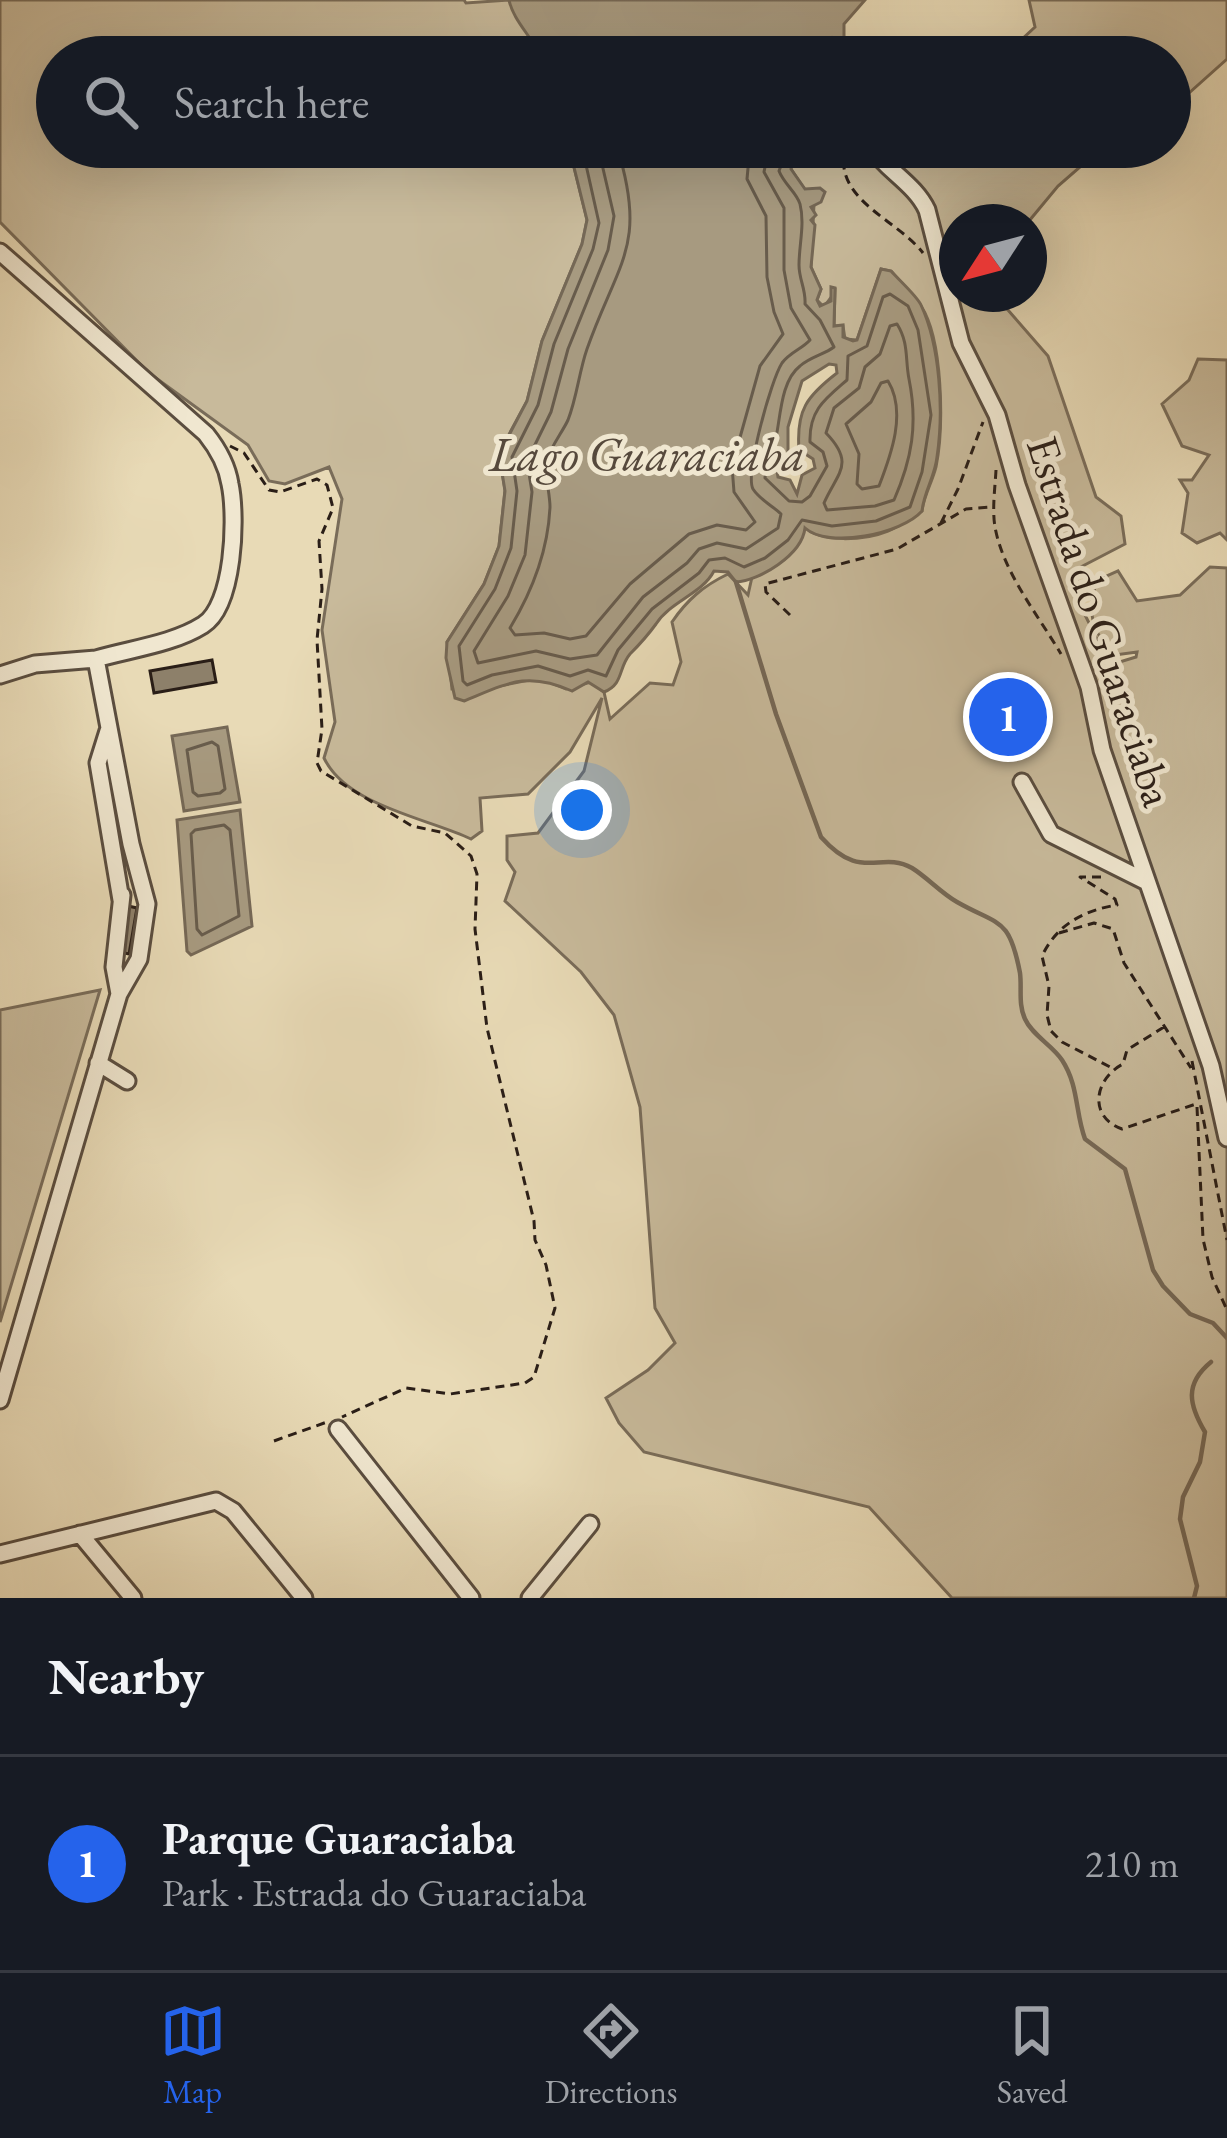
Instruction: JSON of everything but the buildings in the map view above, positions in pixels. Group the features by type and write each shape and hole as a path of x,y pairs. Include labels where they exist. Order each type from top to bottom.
{"street":[{"name":"Estrada do Guaraciaba","path":"888,168 919,194 928,210 961,343 997,415 1089,688 1102,750 1211,1066 1227,1138"},
{"path":"0,252 216,446 232,496 229,574 215,616 190,631 96,659 35,664 0,675"},
{"path":"0,1400 119,994 139,959 147,913 96,659"},
{"path":"109,729 98,763 121,900"},
{"path":"1022,782 1051,834 1147,882"},
{"path":"119,994 114,967 130,844"},
{"path":"98,1063 127,1082"},
{"path":"338,1429 471,1598"},
{"path":"0,1554 216,1501 233,1511 304,1598"},
{"path":"530,1598 590,1523"},
{"path":"80,1534 133,1598"}],"path":[{"path":"844,168 848,185 863,202 906,232 922,253"},
{"path":"940,525 985,416 989,433"},
{"path":"216,446 244,453 269,490 280,492 317,479 331,494 333,508 319,541 322,729 317,763 329,779 412,826 445,833 471,856 477,874 475,929 488,1028 555,1308 536,1373 525,1383 450,1394 406,1388 274,1441"},
{"path":"995,462 995,528 1006,560 1064,659"},
{"path":"790,615 766,592 765,584 897,549 966,508 994,507"},
{"path":"1114,1069 1063,1042 1051,1030 1042,956 1072,920 1117,905 1080,877 1109,878 1120,870"},
{"path":"1056,934 1085,924 1110,926 1123,961 1193,1069"},
{"path":"1164,1028 1127,1050 1123,1064 1114,1069 1096,1099 1117,1128 1146,1124 1198,1103"},
{"path":"1192,1051 1227,1240"},
{"path":"1198,1103 1203,1239 1212,1277 1227,1310"}],"shaded area":[{"path":"0,0 509,0 529,36 36,36 36,168 574,168 587,220 582,244 542,341 527,401 499,453 505,490 499,546 484,584 447,642 452,689 539,678 566,689 591,682 604,692 610,719 650,683 673,685 681,662 672,622 711,583 728,574 748,595 752,577 786,558 804,526 821,536 856,538 892,529 922,511 936,467 940,430 938,361 928,321 891,271 881,269 857,340 845,339 843,326 834,326 835,292 824,307 817,300 821,289 811,267 814,204 791,168 1079,168 1043,204 939,204 939,312 1010,312 1048,356 1096,497 1121,516 1125,544 1075,570 1084,613 1110,665 1136,657 1137,652 1115,655 1101,639 1092,611 1098,580 1118,571 1137,601 1180,595 1210,567 1227,568 1227,1598 952,1598 869,1507 644,1452 619,1423 606,1398 648,1370 675,1343 655,1308 640,1107 614,1015 581,972 505,901 515,872 507,860 507,836 538,833 584,771 602,698 570,752 528,794 480,798 482,831 471,839 390,809 350,788 324,758 335,722 322,630 342,499 329,467 285,484 269,481 248,445 149,373 0,222"},
{"path":"1029,0 1227,0 1227,59 1191,91 1191,36 1025,36 1035,27"},
{"path":"1198,359 1227,360 1227,540 1220,533 1197,543 1182,533 1188,493 1180,480 1192,480 1209,455 1182,446 1162,404 1189,380"},
{"path":"100,990 0,1322 0,1010"}],"water":[{"path":"509,0 865,0 844,24 844,36 528,36"},
{"name":"Lago Guaraciaba","path":"574,168 791,168 805,189 825,192 821,202 811,207 816,215 811,220 815,225 811,267 821,289 820,306 831,301 831,287 835,288 834,326 843,325 843,337 857,340 881,269 891,271 919,301 939,379 936,464 922,511 899,526 847,538 805,528 788,557 756,577 736,582 728,572 714,571 662,616 626,659 615,685 604,692 588,682 572,691 530,681 464,701 455,698 447,642 484,584 499,546 505,491 499,454 527,401 542,341 582,244 587,220","holes":["829,364 836,365 837,373 811,397 802,414 799,450 813,459 815,468 802,475 797,494 790,480 778,477 777,471 788,453 788,427 802,381"]},
{"path":"227,727 240,802 184,811 172,736"},
{"path":"240,810 252,926 191,955 177,820"}],"waterway":[{"path":"736,582 776,714 821,837 848,859 912,868 1006,932 1020,973 1025,1019 1067,1070 1085,1139 1125,1169 1153,1270 1190,1314 1213,1323 1227,1338"},
{"path":"1194,1598 1197,1586 1180,1519 1205,1432 1195,1413 1193,1387 1211,1362"}],"place":[{"name":"Parque Guaraciaba","path":"1008,717"}]}
